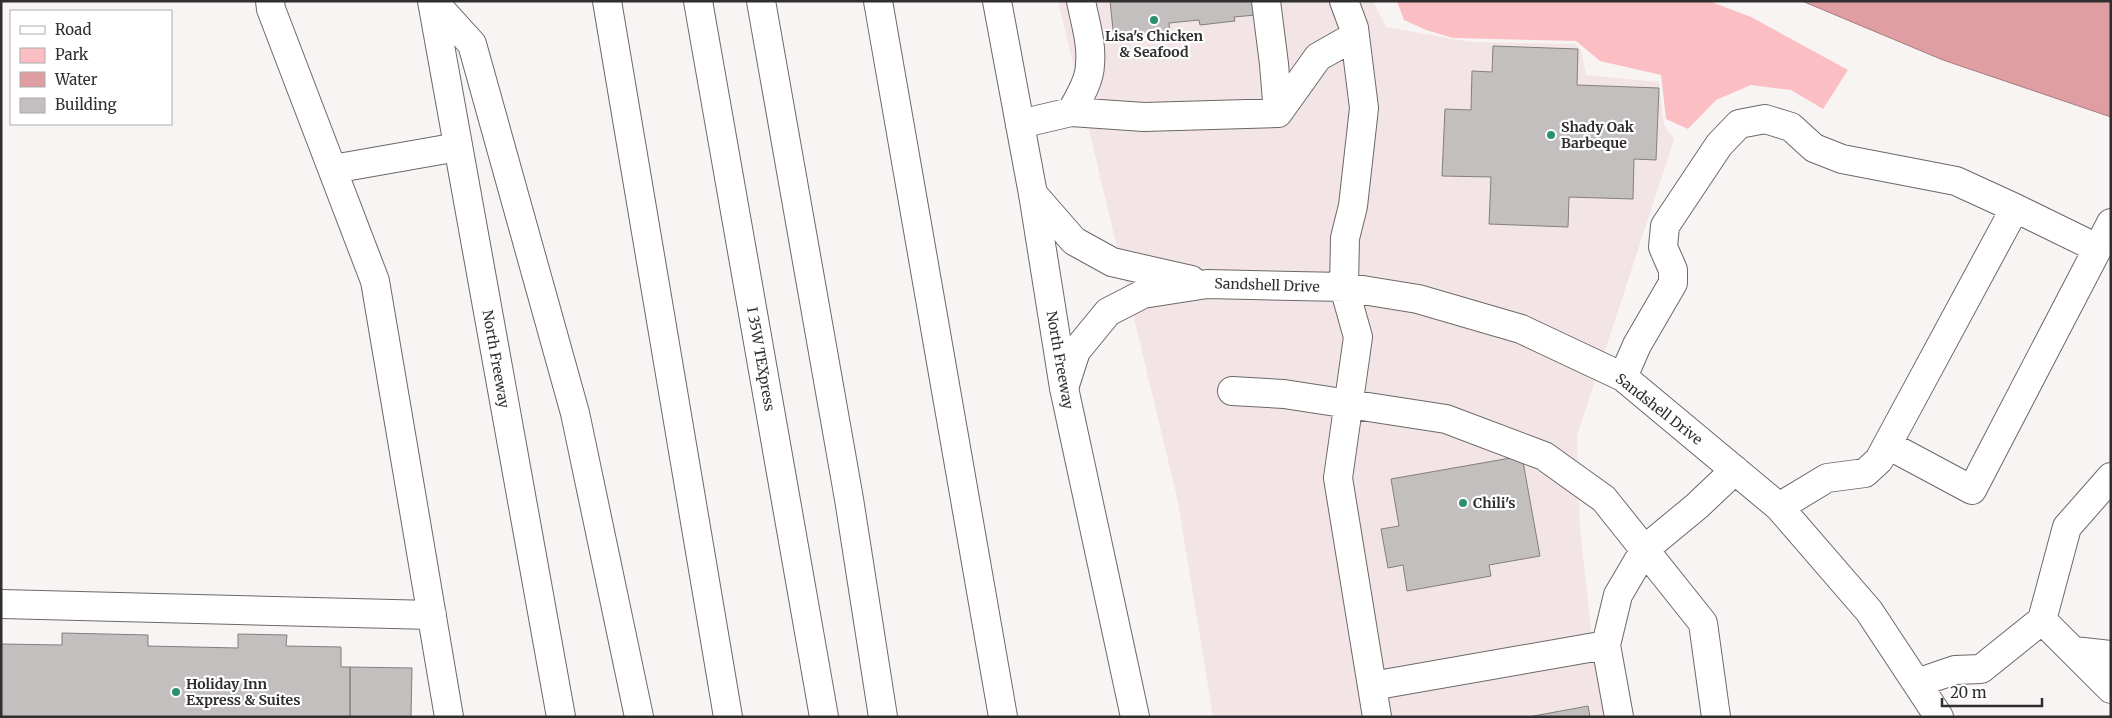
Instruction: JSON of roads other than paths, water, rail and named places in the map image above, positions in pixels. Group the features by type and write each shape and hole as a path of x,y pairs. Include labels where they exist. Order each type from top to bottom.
{"main road":[{"path":"270,1 271,8 375,281 449,717"},
{"path":"432,1 472,44 575,413 639,717"},
{"name":"North Freeway","path":"432,1 561,717"},
{"path":"607,1 728,717"},
{"name":"I 35W TEXpress","path":"698,1 824,717"},
{"path":"761,1 849,499 883,717"},
{"path":"878,1 1004,717"},
{"name":"North Freeway","path":"997,1 1033,194 1064,388 1135,717"},
{"path":"1072,112 1090,66 1090,44 1081,1"},
{"path":"1266,1 1278,113"},
{"path":"1344,1 1354,28 1364,108 1353,206 1346,238 1344,288 1358,337 1338,478 1377,717"},
{"path":"1278,113 1318,56 1355,36"},
{"path":"1020,124 1072,112 1144,117 1278,113"},
{"path":"1623,377 1637,345 1674,282 1673,270 1663,247 1665,226 1719,145 1739,124 1765,119 1791,127 1814,148 1842,159 1956,180 2097,248"},
{"path":"333,169 458,148"},
{"name":"Sandshell Drive","path":"1033,194 1074,241 1112,262 1207,284"},
{"path":"1779,507 1827,478 1865,473 1879,460 2016,208"},
{"path":"1888,445 1972,490 2111,223"},
{"name":"Sandshell Drive","path":"1064,388 1076,351 1108,312 1143,294 1207,284 1344,288 1418,298 1521,329 1623,377 1779,507 1869,610 1939,717"},
{"path":"1232,391 1284,394 1446,419 1544,456 1604,499 1703,623 1716,717"},
{"path":"1619,717 1606,645 1618,594 1645,549 1697,506 1735,470"},
{"path":"1917,683 1954,670 1980,669 2042,620 2067,527 2111,477"},
{"path":"849,499 897,717"},
{"path":"1,604 432,615"},
{"path":"2042,620 2111,689"},
{"path":"1372,686 1606,645"},
{"path":"2074,651 2111,655"}],"water":[{"path":"1802,1 2111,1 2111,117 1943,60"}],"place":[{"name":"Lisa's Chicken & Seafood","path":"1154,20"},
{"name":"Shady Oak Barbeque","path":"1551,135"},
{"name":"Chili's","path":"1463,503"},
{"name":"Holiday Inn Express & Suites","path":"176,692"}]}
